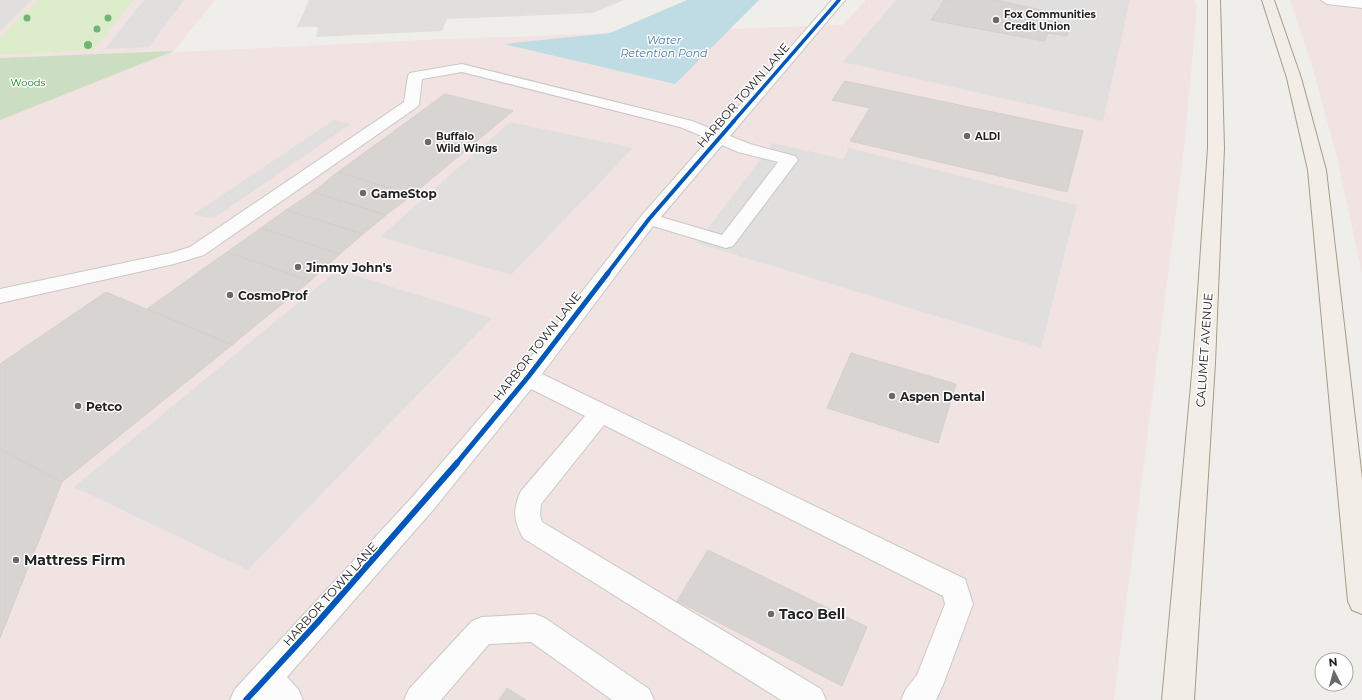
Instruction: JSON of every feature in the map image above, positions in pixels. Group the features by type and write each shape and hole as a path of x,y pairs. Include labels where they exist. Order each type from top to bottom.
{"main road":[{"name":"CALUMET AVENUE","path":"1178,700 1204,363 1216,148 1214,0"},
{"path":"1268,0 1294,78 1317,170 1362,601"}],"street":[{"name":"HARBOR TOWN LANE","path":"246,700 390,541 528,377 649,219 839,0"},
{"path":"1327,0 1362,4"},
{"path":"0,296 174,258 197,251 412,104 415,76 462,68 686,124 744,148 789,160 726,242 649,219"},
{"path":"528,377 955,588 959,604 928,685 917,700"},
{"path":"601,413 530,499 526,510 526,519 532,530 810,700"},
{"path":"420,700 482,631 534,628 638,700"},
{"path":"267,678 287,700"}],"shaded area":[{"path":"0,0 215,0 174,51 42,59 443,39 842,25 866,0 1194,0 1197,6 1185,141 1114,700 0,700"},
{"path":"0,0 32,0 0,31"},
{"path":"144,0 184,0 149,47 105,49"},
{"path":"309,0 624,0 593,13 447,19 442,31 316,37 318,27 297,27"},
{"path":"896,0 1130,0 1103,121 843,62"},
{"path":"1290,0 1362,0 1362,274 1337,157 1312,66"},
{"path":"334,120 351,124 214,218 192,215"},
{"path":"510,122 633,148 511,275 380,237"},
{"path":"773,143 843,159 849,148 1077,205 1041,348 697,243"},
{"path":"338,270 492,318 248,570 74,487"}],"green space":[{"path":"38,0 134,0 93,50 0,55 0,37"},
{"name":"Woods","path":"174,51 0,120 0,58"}],"water":[{"name":"Water Retention Pond","path":"687,0 759,0 675,84 504,44 610,33"}],"building":[{"name":"Fox Communities Credit Union","path":"944,0 996,0 1060,14 1057,21 1070,25 1067,36 1048,33 1044,41 931,20"},
{"name":"ALDI","path":"845,81 1083,131 1067,192 850,141 870,108 832,100"},
{"name":"Buffalo Wild Wings","path":"445,94 513,111 412,195 338,172"},
{"name":"GameStop","path":"338,172 412,195 386,215 313,192"},
{"path":"313,192 386,215 363,234 286,210"},
{"path":"286,210 363,234 340,254 261,228"},
{"name":"Jimmy John's","path":"261,228 340,254 310,281 227,252"},
{"name":"CosmoProf","path":"227,252 310,281 232,345 147,309"},
{"name":"Petco","path":"106,292 232,345 62,482 0,449 0,364"},
{"name":"Aspen Dental","path":"851,353 956,384 938,443 827,408"},
{"name":"Mattress Firm","path":"0,449 62,482 0,638"},
{"name":"Taco Bell","path":"708,550 867,627 842,686 677,601"},
{"path":"507,688 526,700 499,700"}],"cycle path":[{"path":"246,700 317,623 424,502 528,377 649,219 839,0"}],"place":[{"name":"Fox Communities Credit Union","path":"996,20"},
{"name":"ALDI","path":"967,136"},
{"name":"Buffalo Wild Wings","path":"428,142"},
{"name":"GameStop","path":"363,193"},
{"name":"Jimmy John's","path":"298,267"},
{"name":"CosmoProf","path":"230,295"},
{"name":"Aspen Dental","path":"892,396"},
{"name":"Petco","path":"78,406"},
{"name":"Mattress Firm","path":"16,560"},
{"name":"Taco Bell","path":"771,614"}]}
